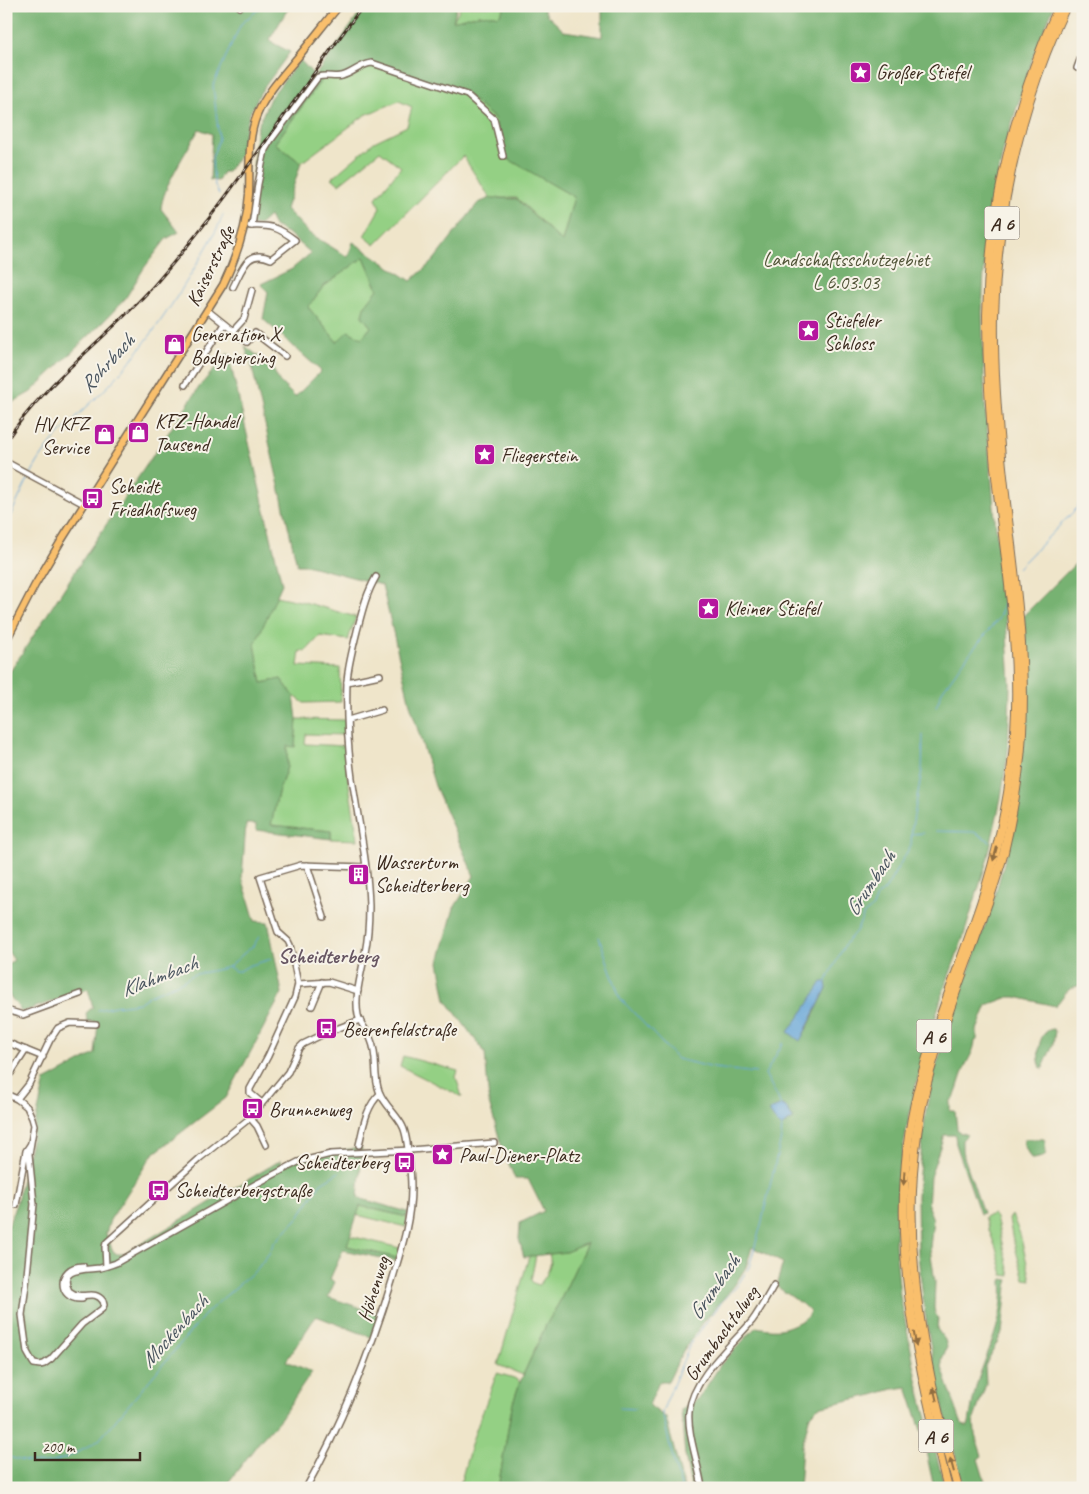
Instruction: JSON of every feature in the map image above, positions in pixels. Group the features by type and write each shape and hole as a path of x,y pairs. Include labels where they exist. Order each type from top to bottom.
{"highway":[{"name":"A 6","path":"958,1488 934,1391 919,1316 912,1248 912,1171 920,1112 934,1056 1003,855 1020,765 1022,725 1019,616 992,435 988,312 992,249 1000,193 1014,129 1037,58 1059,6"},
{"name":"A 6","path":"1004,513 994,355 994,313 999,249 1006,195 1020,132 1043,61 1066,6"},
{"name":"A 6","path":"948,1488 926,1394 910,1308 904,1249 905,1171 913,1110 928,1054 980,904 1001,829 1012,764 1020,684"}],"main road":[{"path":"244,227 249,197 252,137 257,115 270,92 339,6"},
{"name":"Kaiserstraße","path":"6,641 35,586 84,504 223,285 235,261 244,227"}],"street":[{"path":"1077,68 1083,52"},
{"path":"252,226 265,150 302,98 318,77 322,75 341,76 366,63 372,63 467,95 494,119 504,156"},
{"name":"Kaiserstraße","path":"233,286 248,259 254,256 271,258 295,240 282,230 274,227 244,227"},
{"path":"233,331 244,319 252,290"},
{"path":"208,310 247,342 255,333 285,356"},
{"path":"185,385 224,324"},
{"path":"6,462 84,504"},
{"path":"262,1102 250,1093 250,1089 268,1056 295,997 298,984 290,945 278,932 260,877 295,866 365,866 352,775 348,720 348,682 351,656 364,602 376,577"},
{"path":"348,682 380,675"},
{"path":"348,720 382,710"},
{"path":"307,865 324,917"},
{"name":"Höhenweg","path":"306,1488 360,1375 397,1264 409,1214 411,1182 406,1151 406,1133 403,1125 380,1094 373,1045 357,1011 369,906 365,866"},
{"path":"298,984 322,982 337,984 358,991"},
{"path":"312,1006 322,982"},
{"path":"6,1010 23,1015 80,994"},
{"path":"106,1266 105,1247 110,1238 124,1228 200,1158 250,1118 288,1072 299,1048 303,1044 360,1020"},
{"path":"17,1099 28,1084 52,1037 60,1026 72,1022 96,1024"},
{"path":"6,1042 43,1056"},
{"path":"11,1073 26,1050"},
{"path":"6,1094 17,1099 27,1107 34,1124 29,1154 34,1204 22,1315 27,1352 34,1364 40,1365 47,1363 82,1324 100,1312 103,1307 104,1303 98,1296 74,1295 68,1288 67,1278 73,1271 106,1266 125,1258 298,1162 331,1154 406,1151 494,1143"},
{"path":"359,1145 363,1126 373,1102 380,1094"},
{"path":"250,1118 257,1126 266,1145"},
{"path":"16,1205 26,1151 32,1141"},
{"name":"Grumbachtalweg","path":"702,1488 690,1428 689,1412 692,1401 698,1387 712,1366 731,1342 752,1321 774,1285"}],"green space":[{"path":"6,6 292,6 286,12 270,39 273,43 290,52 260,93 250,113 244,135 243,151 227,172 223,172 218,181 210,180 212,134 199,129 182,158 162,200 161,209 179,232 166,239 144,268 125,299 103,322 31,392 6,406"},
{"name":"Landschaftsschutzgebiet L 6.03.03","path":"365,6 457,6 453,21 481,15 499,16 505,6 544,6 547,15 564,31 602,37 602,6 1054,6 1033,57 1003,151 985,252 982,312 985,404 1006,618 1010,684 1008,751 1001,798 987,861 963,938 942,995 915,1088 903,1148 898,1187 895,1244 900,1296 918,1384 945,1488 934,1488 922,1433 907,1387 818,1407 810,1415 802,1446 799,1488 691,1488 685,1455 681,1410 699,1398 721,1364 756,1327 785,1328 804,1319 810,1312 776,1286 783,1263 752,1247 746,1267 734,1286 702,1324 683,1351 668,1382 659,1382 649,1405 666,1418 684,1488 498,1488 512,1406 520,1382 587,1243 566,1252 524,1257 519,1239 520,1223 544,1211 528,1179 515,1179 501,1144 489,1103 485,1053 446,1000 439,962 454,908 474,876 435,786 410,704 382,585 306,565 297,565 252,367 245,346 272,367 279,381 295,397 321,371 263,319 268,292 261,284 292,269 311,253 289,234 274,226 269,216 259,225 249,225 253,197 257,128 270,98 300,60 315,76","holes":["372,63 467,95 495,119 503,156 574,197 562,242 517,199 491,198 478,203 433,261 411,281 353,242 348,257 310,234 286,209 301,163 275,143 320,82 327,75 341,76","364,257 378,289 364,307 362,316 371,327 362,338 348,331 337,342 308,307 323,287","827,988 800,1040 788,1032 805,1009","782,1105 793,1119 782,1126 778,1125 770,1110"]},
{"path":"461,6 505,6 499,16 481,15 453,21"},
{"path":"366,63 467,95 495,119 504,156 574,197 562,242 517,198 490,198 463,156 375,245 364,236 380,208 376,198 401,167 380,151 339,184 332,178 374,142 407,126 412,107 399,101 365,115 301,163 275,143 327,75"},
{"path":"364,257 378,290 364,307 362,316 371,327 362,338 338,343 308,307 323,287"},
{"path":"228,353 282,584 255,644 262,683 281,679 294,696 297,719 295,747 287,746 287,767 278,793 271,825 331,831 331,839 256,830 256,824 246,824 242,877 255,921 268,922 282,993 226,1098 152,1155 110,1220 106,1234 113,1251 117,1254 124,1254 281,1160 282,1166 301,1158 321,1153 362,1148 358,1198 408,1212 407,1217 360,1206 347,1246 397,1258 396,1261 343,1250 330,1279 335,1282 328,1297 379,1314 371,1337 316,1316 286,1361 312,1372 280,1419 260,1441 224,1488 6,1488 6,1232 17,1201 45,1081 95,1054 98,1023 87,1021 86,1013 93,1007 88,989 22,1012 6,991 6,965 14,960 6,949 6,857 9,850 6,845 6,678 87,553 200,386"},
{"path":"1083,556 1083,985 1066,992 1055,1006 1016,997 1009,997 987,1005 977,1030 977,1040 963,1071 954,1099 950,1101 950,1111 955,1111 957,1129 959,1132 967,1135 962,1140 962,1151 983,1213 980,1214 956,1144 955,1135 944,1135 930,1177 928,1207 933,1219 930,1248 935,1282 934,1308 938,1318 937,1329 945,1340 947,1347 942,1359 942,1368 961,1422 965,1426 968,1426 969,1423 976,1385 993,1340 999,1317 1002,1281 1003,1279 1009,1280 1002,1333 985,1366 986,1384 974,1419 975,1434 982,1456 978,1459 987,1488 964,1488 935,1372 924,1307 918,1255 917,1196 926,1110 934,1073 991,909 1008,849 1029,683 1024,615"},
{"path":"276,596 356,617 348,640 320,636 306,651 300,651 298,666 340,668 341,702 304,703 294,696 281,679 262,683 255,644"},
{"path":"297,719 345,720 345,735 306,734 305,744 346,746 347,773 358,840 331,839 331,831 271,825 278,793 287,767 287,745 295,746"},
{"path":"1053,1029 1055,1031 1053,1044 1043,1068 1041,1068 1039,1051 1041,1039 1044,1034"},
{"path":"403,1056 458,1071 456,1077 462,1097 400,1066"},
{"path":"1024,1139 1044,1139 1046,1153 1043,1157 1031,1159 1024,1145"},
{"path":"360,1206 407,1217 406,1227 357,1215"},
{"path":"993,1214 996,1218 1010,1276 1003,1275 997,1251 984,1217"},
{"path":"1012,1215 1020,1234 1031,1280 1024,1279 1012,1236 1009,1219"},
{"path":"350,1236 400,1248 397,1258 347,1246"},
{"path":"587,1243 523,1375 498,1365 529,1256 536,1255 531,1280 539,1285 546,1276 551,1262 549,1254 566,1252"},
{"path":"497,1373 514,1378 520,1382 512,1406 498,1488 459,1488 473,1438"}],"water":[{"path":"822,982 826,982 827,988 800,1041 788,1032"},
{"path":"782,1105 786,1107 793,1119 782,1126 778,1125 770,1110"}],"waterway":[{"name":"Rohrbach","path":"219,194 215,186 212,158 219,139 213,85 241,24 262,6"},
{"name":"Rohrbach","path":"31,474 58,435 114,380 149,337 190,275 223,215"},
{"name":"Rohrbach","path":"6,525 29,477"},
{"name":"Grumbach","path":"1017,569 1076,509 1083,498"},
{"name":"Grumbach","path":"936,707 942,691 999,618 1006,596"},
{"name":"Grumbach","path":"826,982 845,944 857,930 864,914 873,907 877,896 885,890 911,845 912,827 922,770 923,735"},
{"path":"936,831 974,832 990,841"},
{"path":"913,834 924,833"},
{"name":"Klahmbach","path":"98,1010 139,1003 150,995 181,982 192,975 229,967 253,946 259,937"},
{"path":"599,937 620,998 677,1059 714,1068 756,1073"},
{"name":"Klahmbach","path":"229,967 235,971 240,971 248,966 271,959"},
{"name":"Grumbach","path":"781,1106 765,1074 783,1043"},
{"name":"Grumbach","path":"682,1488 662,1412 690,1344 721,1303 737,1286 749,1267 761,1225 781,1138 782,1125"},
{"name":"Mockenbach","path":"6,1456 40,1463 58,1461 99,1440 207,1312 257,1269 270,1252 273,1244 298,1218 321,1183 339,1172"},
{"path":"619,1408 635,1409"}],"railway":[{"path":"6,441 40,398 138,302 185,249 237,181 363,6"}],"place":[{"name":"Großer Stiefel","path":"860,72"},
{"name":"Stiefeler Schloss","path":"808,331"},
{"name":"Generation X Bodypiercing","path":"175,345"},
{"name":"KFZ-Handel Tausend","path":"139,432"},
{"name":"HV KFZ Service","path":"105,435"},
{"name":"Fliegerstein","path":"485,455"},
{"name":"Scheidt Friedhofsweg","path":"93,498"},
{"name":"Kleiner Stiefel","path":"709,608"},
{"name":"Wasserturm Scheidterberg","path":"359,874"},
{"name":"Beerenfeldstraße","path":"327,1029"},
{"name":"Brunnenweg","path":"253,1109"},
{"name":"Paul-Diener-Platz","path":"443,1155"},
{"name":"Scheidterberg","path":"405,1162"},
{"name":"Scheidterbergstraße","path":"159,1190"}],"district":[{"name":"Scheidterberg","path":"328,956"}]}
